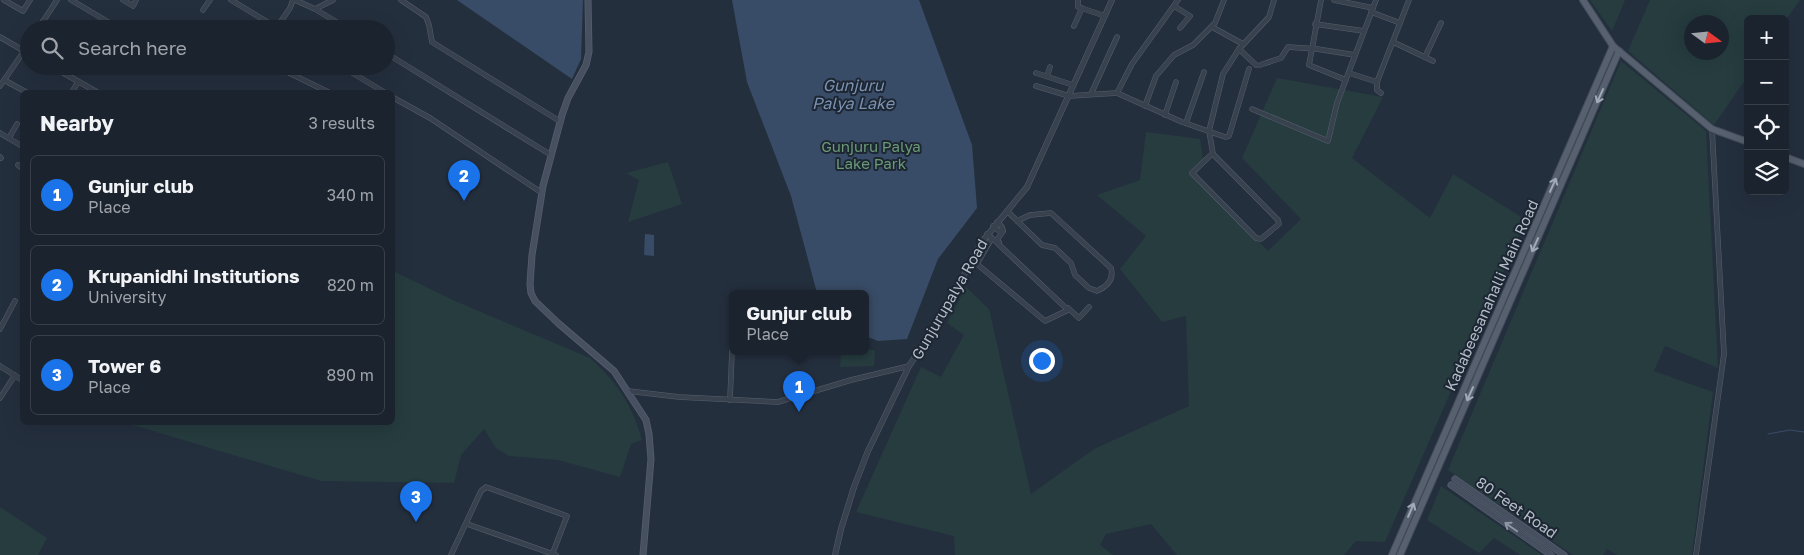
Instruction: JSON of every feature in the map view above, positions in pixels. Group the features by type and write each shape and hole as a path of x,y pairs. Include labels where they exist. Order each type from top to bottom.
{"main road":[{"path":"588,0 590,52 586,65 568,98 542,193 530,269 531,293 535,301 558,323 606,363 628,391 646,420 650,434 652,460 643,555"},
{"path":"1582,0 1613,46 1712,129 1744,141"},
{"name":"Kadabeesanahalli Main Road","path":"1392,555 1613,46"},
{"name":"Kadabeesanahalli Main Road","path":"1400,555 1619,51"},
{"path":"1789,158 1804,164"},
{"path":"1429,469 1435,472"},
{"name":"80 Feet Road","path":"1455,480 1564,555"},
{"name":"80 Feet Road","path":"1451,486 1552,555"}],"street":[{"path":"4,0 23,11 30,0"},
{"path":"44,20 57,0"},
{"path":"70,0 104,20"},
{"path":"123,0 133,6 136,0"},
{"path":"203,10 210,0"},
{"path":"231,0 265,20"},
{"path":"283,20 294,0 315,9 333,20"},
{"path":"315,9 333,0"},
{"path":"401,0 426,17 432,42 560,122"},
{"path":"1078,0 1077,6 1105,16"},
{"name":"Gunjurupalya Road","path":"835,555 856,480 909,366 932,332 977,249 995,224 1027,187 1112,0"},
{"path":"1117,93 1137,56 1178,0"},
{"path":"1145,106 1152,84 1167,63 1182,50 1193,45 1212,27 1224,0"},
{"path":"1212,153 1192,173 1256,238 1261,239 1279,224 1278,220 1212,153 1208,131 1223,74 1243,44 1269,17 1274,0"},
{"path":"1321,0 1315,24 1309,65 1346,80"},
{"path":"1334,0 1372,10 1400,23"},
{"path":"1252,109 1328,141 1337,103 1376,0"},
{"path":"1381,94 1377,90 1377,82 1409,0"},
{"path":"1174,6 1190,16 1180,28"},
{"path":"1074,26 1082,8"},
{"path":"1424,57 1441,23"},
{"path":"1315,24 1364,31"},
{"path":"1212,27 1243,44"},
{"path":"0,37 20,49"},
{"path":"1092,94 1116,37"},
{"path":"1393,42 1433,61"},
{"path":"1239,49 1258,65 1281,58 1288,47 1311,48 1355,55"},
{"path":"0,86 20,57"},
{"path":"395,59 552,155"},
{"path":"1047,76 1050,67"},
{"path":"1036,86 1069,96 1117,93 1166,115 1225,137 1229,136 1249,69"},
{"path":"1186,123 1204,72"},
{"path":"1036,73 1074,85"},
{"path":"1348,73 1377,82"},
{"path":"66,75 93,90"},
{"path":"293,75 324,90"},
{"path":"355,75 379,90"},
{"path":"4,80 22,90"},
{"path":"73,90 78,82"},
{"path":"1166,115 1176,82"},
{"path":"395,99 430,118 542,193"},
{"path":"8,138 16,124"},
{"path":"1696,555 1724,354 1712,129"},
{"path":"0,133 20,145"},
{"path":"1007,211 1042,245 1055,248 1071,262 1075,275 1089,288 1097,291 1103,288 1111,279 1113,274 1111,268 1051,213 1030,215 1018,221"},
{"path":"995,224 999,231 1003,231 997,240 1078,318 1089,307"},
{"path":"987,234 992,238 1068,310 1045,321 977,264 992,238"},
{"path":"0,329 15,302"},
{"path":"730,400 732,355"},
{"path":"0,366 20,379"},
{"path":"628,391 730,400 778,402 851,380 909,366"},
{"path":"0,398 15,375"},
{"path":"451,555 481,491 486,487 567,516 554,555 467,524"}],"green space":[{"path":"1590,0 1625,0 1612,31"},
{"path":"1650,0 1800,0 1789,15 1744,15 1744,82 1714,125 1628,51"},
{"path":"1621,61 1706,131 1718,368 1665,346 1654,371 1713,392 1692,555 1617,555 1607,549 1603,555 1573,555 1448,470"},
{"path":"1277,78 1383,97 1352,158 1430,218 1453,174 1526,220 1385,542 1356,541 1344,555 1177,555 1151,524 1106,534 1100,545 1113,555 955,555 954,536 856,512 921,367 941,377 964,335 947,323 966,287 989,309 1031,494 1094,449 1189,406 1186,316 1162,322 1120,269 1146,236 1097,195 1140,180 1146,132 1200,139 1204,165 1194,176 1268,251 1301,219 1242,158"},
{"path":"668,162 682,204 628,222 639,180 626,173"},
{"path":"395,272 455,301 590,358 616,385 634,416 642,440 631,444 620,477 558,460 509,456 496,448 484,429 461,455 454,483 321,481 133,425 395,425"},
{"path":"869,349 875,350 874,366 840,367 841,355 869,355"},
{"path":"1441,486 1542,555 1520,555 1494,538 1479,553 1427,520"},
{"path":"0,507 47,538 38,555 0,555"}],"water":[{"path":"457,0 583,0 581,59 572,79"},
{"name":"Gunjuru Palya Lake","path":"732,0 919,0 972,145 977,208 938,259 907,339 878,341 869,338 869,290 816,290 791,196 747,82"},
{"path":"645,234 654,235 654,256 644,255"}],"waterway":[{"path":"1768,434 1790,430 1804,432"}],"place":[{"name":"Krupanidhi Institutions","path":"464,201"},
{"name":"Gunjur club","path":"799,412"},
{"name":"Tower 6","path":"416,522"}],"park label":[{"name":"Gunjuru Palya Lake Park","path":"871,154"}]}
